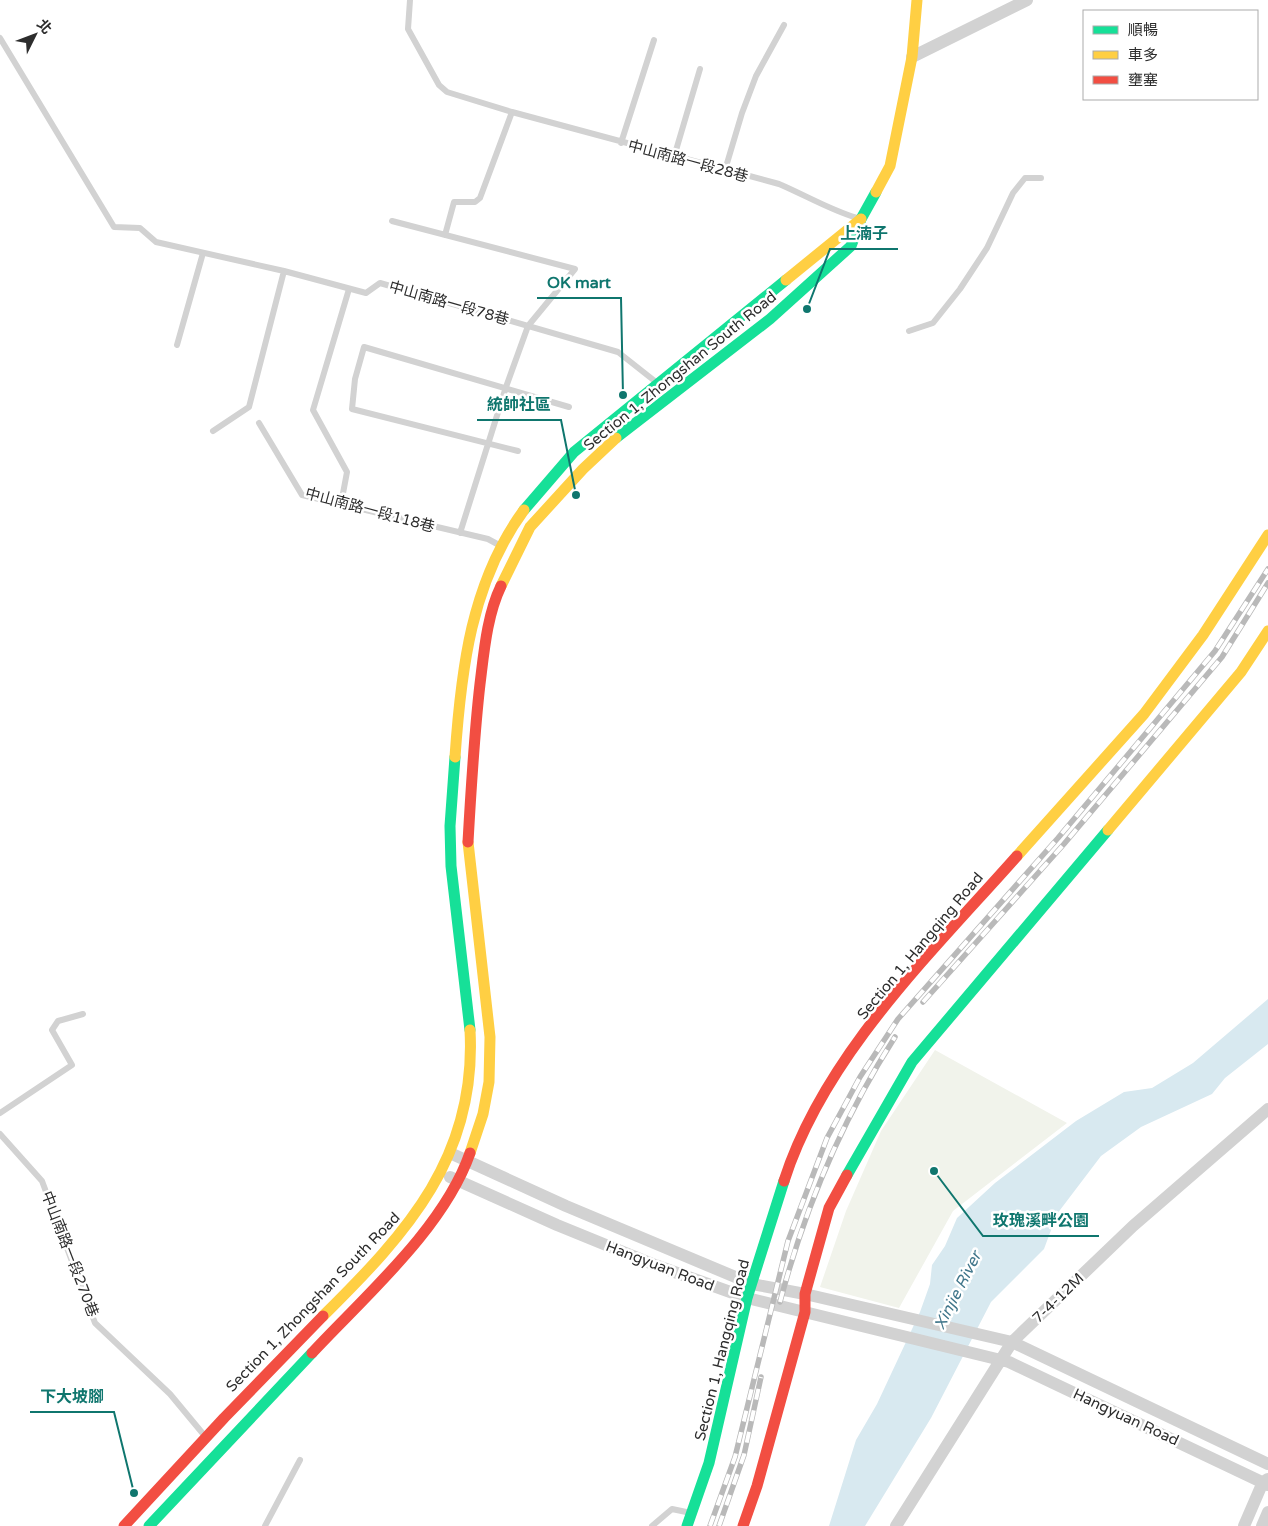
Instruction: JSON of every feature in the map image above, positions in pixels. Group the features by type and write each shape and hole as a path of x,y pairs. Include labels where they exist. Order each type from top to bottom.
{"main road":[{"name":"Section 1, Zhongshan South Road","path":"124,1526 205,1436 346,1292 413,1219 440,1174 450,1153 465,1109 470,1070 471,1035 467,983 452,878 450,831 456,737 468,640 477,606 500,546 533,497 574,452 770,319 851,246 861,219 890,166 912,58 917,0"},
{"name":"Section 1, Zhongshan South Road","path":"149,1526 415,1243 444,1205 467,1161 482,1114 489,1082 489,1029 468,852 473,747 487,632 495,599 530,527 571,481 665,390 861,219"},
{"name":"Section 1, Hangqing Road","path":"687,1526 709,1463 723,1410 747,1298 795,1147 838,1072 888,1002 1144,714 1203,635 1268,535"},
{"path":"743,1526 758,1486 789,1364 805,1312 805,1294 829,1208 912,1062 952,1010 1183,743 1241,672 1268,631"}],"street":[{"path":"912,58 1027,0"},
{"name":"7-4-12M","path":"896,1526 1002,1361 1012,1342 1134,1226 1268,1109"},
{"name":"Hangyuan Road","path":"450,1153 566,1206 752,1284 896,1314 1012,1342 1268,1464"},
{"name":"Hangyuan Road","path":"440,1174 601,1243 747,1298 1010,1362 1266,1482"},
{"path":"1244,1526 1266,1482"},
{"path":"1262,1526 1268,1512"}],"lane":[{"name":"中山南路一段28巷","path":"410,0 408,29 439,85 447,92 621,143 779,184 811,197 837,212 861,219"},
{"path":"725,170 742,113 756,76 784,26"},
{"name":"中山南路一段78巷","path":"0,38 114,227 140,228 156,242 284,271 366,293 380,283 618,352 665,390"},
{"path":"621,143 654,40"},
{"path":"674,156 700,69"},
{"path":"445,235 454,202 476,202 480,198 512,112"},
{"path":"909,331 933,323 971,273 1013,193 1026,178 1041,178"},
{"path":"392,221 575,269 528,326 506,387 460,533"},
{"path":"177,345 204,253"},
{"path":"213,431 249,407 284,271"},
{"path":"341,504 347,472 313,410 349,289"},
{"path":"518,451 352,408 355,379 364,346 569,407"},
{"name":"中山南路一段118巷","path":"259,423 302,495 488,539 516,553"},
{"path":"0,1113 72,1065 52,1030 58,1021 83,1014"},
{"name":"中山南路一段270巷","path":"0,1134 42,1181 95,1324 170,1394 205,1436"},
{"path":"265,1526 300,1460"},
{"path":"652,1526 672,1509 692,1513"}],"shaded area":[{"path":"935,1050 1067,1123 953,1211 899,1308 820,1287 846,1211 881,1131"}],"water":[{"name":"Xinjie River","path":"1268,999 1268,1044 1225,1078 1212,1094 1141,1127 1101,1156 1057,1214 1044,1249 991,1302 931,1418 865,1526 829,1526 856,1440 877,1404 920,1312 930,1284 932,1265 945,1246 957,1218 995,1183 1076,1121 1124,1092 1152,1088 1193,1063"}],"railway":[{"path":"710,1526 735,1457 788,1241 827,1138 860,1077 898,1019 1058,838 1215,651 1268,569"},
{"path":"923,1002 1064,844 1222,657 1268,583"},
{"path":"780,1302 801,1232 827,1165 858,1100 895,1037"},
{"path":"719,1526 744,1455 761,1377"}],"traffic: fast":[{"path":"616,438 770,319 851,246 861,219 876,192"},
{"path":"524,510 574,452 786,280"},
{"path":"455,757 450,826 451,866 470,1030"},
{"path":"847,1175 912,1062 1108,830"},
{"path":"687,1526 709,1463 747,1298 784,1181"},
{"path":"149,1526 312,1353"}],"traffic: slow":[{"path":"876,192 890,166 912,57 917,0"},
{"path":"786,280 861,219"},
{"path":"501,586 530,527 583,469 616,438"},
{"path":"455,757 465,660 480,597 506,538 524,510"},
{"path":"1017,856 1144,714 1203,635 1268,535"},
{"path":"1108,830 1241,672 1268,631"},
{"path":"468,842 490,1037 489,1082 483,1114 470,1153"},
{"path":"323,1316 383,1254 409,1222 431,1189 449,1154 462,1116 469,1075 470,1030"}],"traffic: jam":[{"path":"468,842 474,743 483,659 489,621 501,586"},
{"path":"784,1181 802,1135 825,1091 853,1049 916,968 1017,856"},
{"path":"312,1353 401,1260 423,1234 442,1208 458,1181 470,1153"},
{"path":"743,1526 757,1486 805,1312 805,1294 829,1208 847,1175"},
{"path":"124,1526 224,1418 323,1316"}],"place":[{"name":"上湳子","path":"807,309"},
{"name":"OK mart","path":"623,395"},
{"name":"統帥社區","path":"576,495"},
{"name":"玫瑰溪畔公園","path":"934,1171"},
{"name":"下大坡腳","path":"134,1493"}]}
